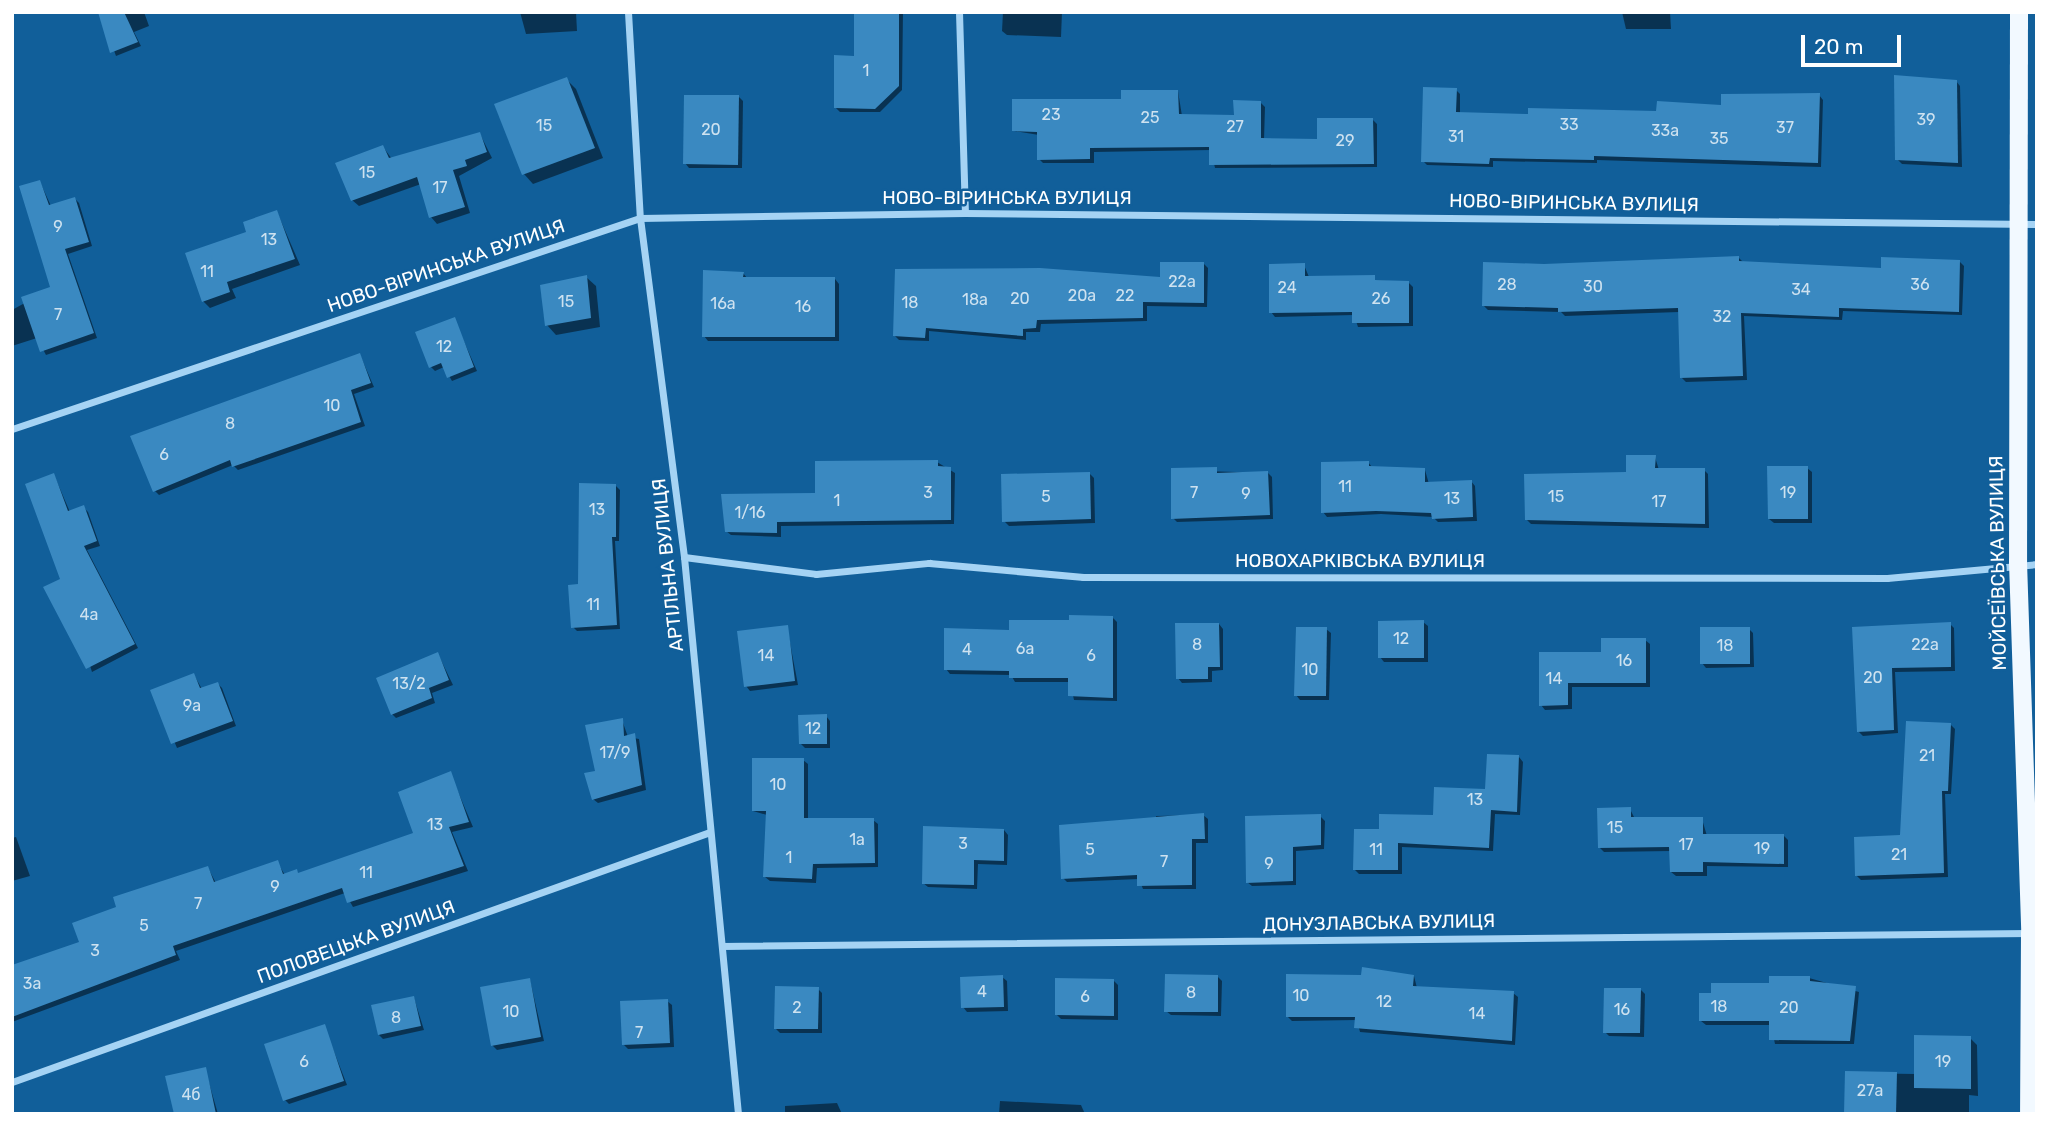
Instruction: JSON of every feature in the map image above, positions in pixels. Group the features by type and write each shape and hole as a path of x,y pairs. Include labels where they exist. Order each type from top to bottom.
{"main road":[{"name":"МОЙСЕЇВСЬКА ВУЛИЦЯ","path":"2019,12 2018,562 2033,932 2029,1114"}],"street":[{"name":"АРТІЛЬНА ВУЛИЦЯ","path":"628,12 640,218 684,557 738,1114"},
{"path":"959,12 965,213"},
{"name":"НОВО-ВІРИНСЬКА ВУЛИЦЯ","path":"12,429 640,218 965,213 2037,224"},
{"name":"НОВОХАРКІВСЬКА ВУЛИЦЯ","path":"684,557 816,574 929,563 1083,577 1888,578 2018,562 2037,564"},
{"name":"ПОЛОВЕЦЬКА ВУЛИЦЯ","path":"12,1082 710,832"},
{"name":"ДОНУЗЛАВСЬКА ВУЛИЦЯ","path":"722,946 2033,932"}],"building":[{"path":"98,12 124,12 138,42 110,53"},
{"path":"854,12 899,12 899,86 875,109 834,108 834,55 854,56"},
{"path":"1894,75 1957,80 1958,163 1895,160"},
{"path":"567,77 595,148 522,175 494,104"},
{"path":"1423,87 1457,88 1456,112 1528,114 1528,108 1656,111 1657,101 1721,105 1721,94 1820,93 1818,163 1594,156 1594,160 1490,158 1489,164 1421,162"},
{"path":"1121,90 1178,90 1179,114 1234,115 1233,100 1261,101 1261,138 1317,139 1317,118 1373,118 1374,164 1209,165 1209,147 1090,148 1090,159 1037,160 1037,132 1012,131 1012,99 1121,99"},
{"path":"684,95 739,95 738,165 683,164"},
{"path":"480,132 487,152 465,160 467,166 453,170 465,207 429,218 417,177 351,201 335,163 383,145 389,158"},
{"path":"40,180 49,205 75,197 89,242 65,249 94,333 40,352 21,297 50,287 19,186"},
{"path":"277,210 295,259 227,282 230,292 202,302 185,253 246,232 243,222"},
{"path":"1739,256 1739,261 1881,268 1881,257 1960,260 1959,312 1839,308 1839,317 1741,313 1743,376 1680,378 1678,308 1558,312 1558,308 1482,306 1483,262 1544,264"},
{"path":"1160,262 1204,262 1204,303 1143,302 1143,318 1037,320 1036,328 1023,329 1023,336 926,328 925,338 893,336 895,269 1040,268 1160,277"},
{"path":"1305,263 1305,276 1375,275 1375,280 1409,281 1409,323 1352,323 1352,312 1269,313 1269,264"},
{"path":"703,270 744,272 743,277 835,277 835,337 702,337"},
{"path":"587,275 591,318 545,326 540,285"},
{"path":"455,317 474,367 447,378 441,363 429,368 415,332"},
{"path":"360,353 371,383 351,390 361,422 232,467 230,460 153,492 130,436"},
{"path":"1626,455 1656,455 1655,468 1705,468 1705,524 1525,520 1524,474 1626,472"},
{"path":"938,460 938,466 951,467 951,520 777,522 777,533 725,532 721,494 815,493 815,461"},
{"path":"1369,461 1369,466 1425,468 1425,482 1472,480 1473,517 1432,519 1431,513 1376,511 1321,513 1321,462"},
{"path":"1767,466 1808,466 1808,519 1768,519"},
{"path":"1217,467 1217,473 1268,471 1270,515 1171,519 1171,468"},
{"path":"1090,472 1091,519 1002,522 1001,474"},
{"path":"54,473 68,511 84,505 97,541 84,546 135,644 86,669 43,587 60,579 25,484"},
{"path":"579,483 616,484 616,537 612,537 617,625 571,628 568,585 578,584"},
{"path":"1069,615 1113,616 1113,698 1068,696 1068,678 1009,678 1009,671 944,670 944,628 1009,630 1009,620 1069,620"},
{"path":"1424,620 1424,658 1378,658 1378,621"},
{"path":"1951,622 1951,667 1892,668 1894,730 1857,732 1852,627"},
{"path":"1175,623 1219,623 1220,667 1208,667 1208,679 1176,679"},
{"path":"788,625 795,681 744,687 737,631"},
{"path":"1296,627 1327,627 1326,696 1294,696"},
{"path":"1700,627 1750,627 1750,664 1700,664"},
{"path":"1601,638 1646,638 1646,683 1568,683 1568,705 1539,706 1539,652 1601,652"},
{"path":"438,652 449,680 429,688 432,698 391,715 376,678"},
{"path":"194,673 200,688 218,682 233,721 171,744 150,690"},
{"path":"827,714 827,744 799,744 798,715"},
{"path":"623,718 624,736 635,733 642,785 592,800 584,773 595,771 585,725"},
{"path":"1906,721 1951,723 1948,791 1942,791 1944,873 1855,876 1854,837 1900,835"},
{"path":"1487,754 1519,755 1517,812 1491,810 1489,848 1398,843 1398,870 1353,870 1354,829 1379,829 1379,814 1433,815 1434,787 1485,789"},
{"path":"752,758 804,758 804,818 874,818 875,863 813,864 812,879 763,877 766,811 752,811"},
{"path":"451,771 469,822 449,827 464,866 347,903 342,888 173,946 176,955 12,1017 12,965 79,942 72,923 116,907 113,897 208,866 214,882 278,860 283,874 297,869 298,873 413,833 398,792"},
{"path":"1631,807 1631,817 1703,817 1703,834 1784,834 1784,864 1703,862 1703,872 1670,872 1669,847 1598,848 1597,808"},
{"path":"1204,813 1205,839 1192,839 1192,885 1137,886 1137,875 1061,879 1059,825"},
{"path":"1321,814 1321,845 1293,847 1293,881 1246,883 1245,816"},
{"path":"923,826 1004,829 1004,861 974,860 974,885 922,884"},
{"path":"1362,967 1414,975 1413,986 1514,991 1512,1041 1354,1028 1355,1017 1286,1017 1286,974 1361,975"},
{"path":"1165,974 1218,975 1218,1012 1164,1012"},
{"path":"1003,975 1004,1007 961,1008 960,977"},
{"path":"1769,976 1810,976 1810,981 1856,986 1850,1041 1769,1040 1769,1021 1699,1021 1699,993 1711,993 1711,983 1769,983"},
{"path":"530,978 541,1037 491,1046 480,987"},
{"path":"1055,978 1114,979 1114,1016 1055,1015"},
{"path":"775,986 819,987 818,1029 774,1029"},
{"path":"1604,988 1641,988 1640,1033 1603,1033"},
{"path":"414,996 421,1026 378,1035 371,1005"},
{"path":"668,999 670,1043 622,1045 620,1001"},
{"path":"325,1024 344,1081 283,1101 264,1044"},
{"path":"1914,1035 1971,1036 1971,1089 1914,1088"},
{"path":"206,1067 216,1114 174,1114 165,1076"},
{"path":"1845,1071 1897,1072 1896,1114 1844,1114"}]}
